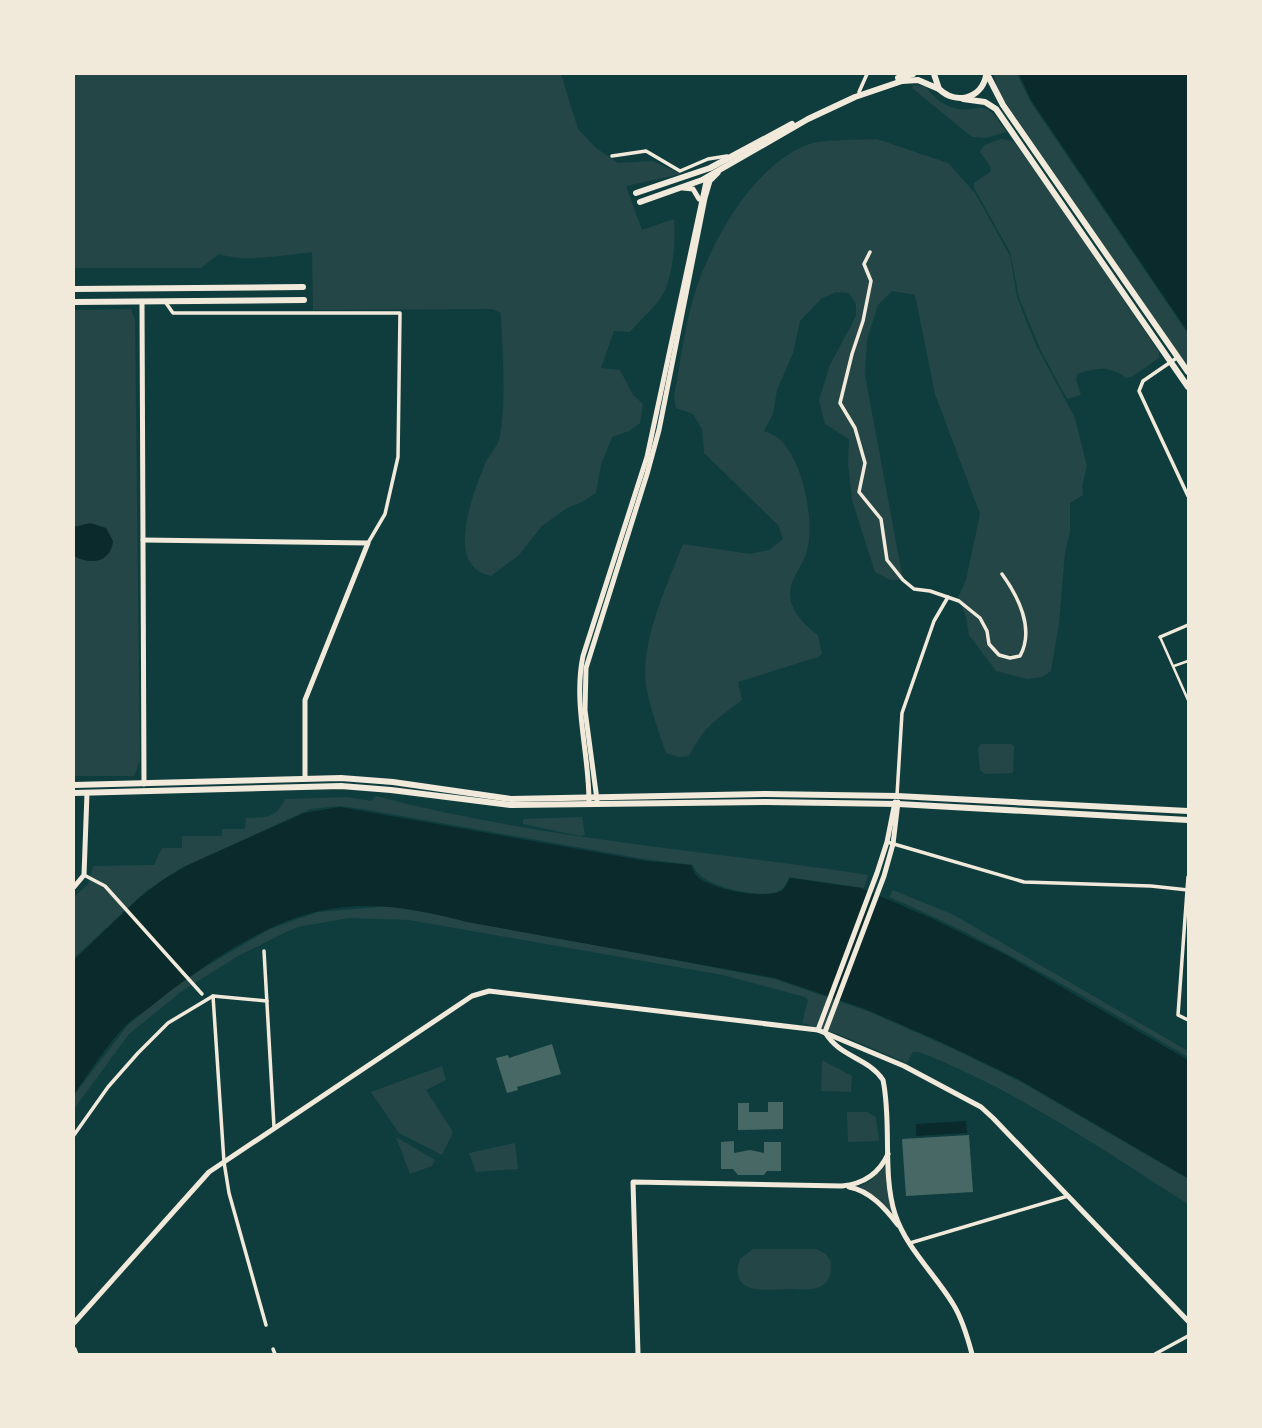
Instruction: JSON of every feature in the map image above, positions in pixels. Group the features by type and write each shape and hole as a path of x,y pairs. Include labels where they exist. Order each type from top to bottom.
{"main road":[{"path":"636,193 726,161 783,128 859,92 911,74"},
{"path":"934,74 939,89"},
{"path":"963,99 977,93 987,74"},
{"path":"987,74 1003,105 1188,372"},
{"path":"640,202 706,178 808,119 885,83 918,80 950,97 985,102 996,109 1188,387"},
{"path":"593,800 580,707 579,674 649,448 706,178 726,161"},
{"path":"593,800 585,710 586,668 659,430 705,198 710,181 722,169"},
{"path":"681,179 697,182 705,198"},
{"path":"680,188 695,191 700,204"},
{"path":"74,289 303,287"},
{"path":"74,302 304,300"},
{"path":"142,302 144,784"},
{"path":"143,540 368,543 304,700 304,779"},
{"path":"74,785 341,778 393,782 511,799 896,804 1188,820"},
{"path":"74,793 341,786 490,804 897,796 1188,811"},
{"path":"74,887 84,875 87,793"},
{"path":"825,1032 890,843 897,796"},
{"path":"818,1030 880,875"},
{"path":"74,1323 209,1172 472,996 481,992 498,991 818,1030 904,1066 981,1107 1188,1321"},
{"path":"825,1032 838,1048 872,1068 880,1076 884,1087 892,1201 900,1226"},
{"path":"842,1186 859,1183 873,1175 884,1162 889,1149"},
{"path":"638,1354 633,1182 842,1186 867,1194 900,1226 955,1306 972,1354"},
{"path":"74,1349 76,1354"}],"street":[{"path":"859,92 867,74"},
{"path":"612,156 646,151 680,171 708,159 733,157"},
{"path":"870,252 864,264 871,281 840,403 855,428 865,463 859,492 881,519 887,560 903,580 914,589 930,591 959,601 980,618 987,631 989,644 999,655 1010,658 1020,656 1026,645 1027,629 1014,591 1002,574"},
{"path":"166,303 173,313 400,313 398,457 385,514 368,543"},
{"path":"1178,357 1143,381 1139,391 1188,496"},
{"path":"897,796 902,713 934,621 947,597"},
{"path":"1188,625 1160,637 1188,700"},
{"path":"1174,666 1188,661"},
{"path":"890,843 1024,882 1151,886 1188,890"},
{"path":"84,875 105,886 202,994"},
{"path":"1188,877 1178,1015 1188,1020"},
{"path":"264,951 274,1128"},
{"path":"74,1135 108,1087 168,1023 213,996 267,1000"},
{"path":"213,996 224,1162 229,1193 266,1325"},
{"path":"910,1243 1068,1196"},
{"path":"1155,1354 1188,1336"}],"shaded area":[{"path":"74,74 561,74 578,129 596,148 618,163 653,161 681,174 626,186 642,230 674,219 674,249 671,272 660,299 630,332 614,331 601,368 620,370 633,395 643,404 640,423 629,431 612,437 601,465 596,493 567,508 542,526 519,555 491,576 478,571 469,561 465,549 467,519 485,464 499,440 502,421 504,374 501,313 493,309 313,310 312,252 253,258 219,254 201,268 74,268"},
{"path":"994,74 1017,74 1030,101 1188,334 1188,368 1004,100 997,88"},
{"path":"1019,74 1188,74 1188,332 1031,100"},
{"path":"913,85 925,86 947,106 986,109 1006,132 985,138 972,137 912,88"},
{"path":"877,139 948,163 975,193 1010,256 1017,297 1036,345 1075,418 1087,466 1082,486 1083,495 1070,503 1070,532 1065,552 1059,623 1051,671 1042,677 1027,679 996,671 969,635 966,617 958,597 966,580 980,514 935,394 915,295 892,291 878,305 867,340 865,375 903,580 890,580 875,572 852,500 848,464 849,439 825,424 819,400 830,365 856,316 856,304 849,293 836,292 822,298 800,321 793,353 777,390 773,414 764,431 787,448 801,475 808,508 809,538 806,555 792,582 790,594 797,614 818,635 822,654 738,682 742,700 706,730 689,756 679,757 666,753 653,714 645,673 650,635 683,544 750,554 769,550 783,539 778,525 704,453 702,429 693,414 676,408 674,397 681,355 697,286 726,224 739,204 770,168 788,155 814,143"},
{"path":"1001,139 1013,141 1038,174 1159,352 1159,358 1133,376 1126,378 1114,371 1102,369 1077,374 1076,380 1081,395 1067,399 1041,351 1019,298 1010,252 974,188 974,183 991,171 980,152 984,145"},
{"path":"131,309 135,320 140,761 134,776 74,776 74,310"},
{"path":"90,523 106,528 113,541 104,558 87,561 74,556 74,527"},
{"path":"981,744 1014,746 1013,773 985,774 980,770 978,748"},
{"path":"376,796 437,811 560,833 868,875 864,888 789,877 779,891 759,894 717,885 697,873 693,865 644,859 363,809 340,806 311,809 181,868 146,891 74,958 74,897 88,884 93,866 154,865 162,848 182,848 182,836 222,836 222,829 245,829 246,818 274,814 285,799 348,797 371,801"},
{"path":"340,807 646,861 691,865 702,880 737,892 773,893 783,890 790,878 861,888 933,919 1006,955 1188,1060 1188,1178 1020,1080 863,1008 775,978 430,913 376,906 339,908 298,917 230,950 128,1023 74,1094 74,960 139,898 186,866 304,813"},
{"path":"582,817 585,835 580,836 523,824 523,819"},
{"path":"893,890 954,915 1188,1051 1188,1057 1004,952 889,897"},
{"path":"391,906 775,979 870,1012 1021,1082 1188,1179 1188,1204 1057,1121 955,1067 919,1052 913,1052 907,1063 838,1034 802,1023 808,1000 805,997 723,975 409,920 349,918 298,927 238,956 182,991 129,1034 74,1109 74,1095 128,1025 175,986 270,929 318,912"},
{"path":"822,1060 852,1076 851,1092 821,1091"},
{"path":"442,1066 446,1080 426,1090 453,1132 442,1155 399,1133 371,1092"},
{"path":"847,1112 867,1112 876,1117 879,1141 848,1142"},
{"path":"966,1121 967,1133 916,1136 916,1124"},
{"path":"396,1137 435,1160 432,1166 410,1174"},
{"path":"515,1143 518,1169 476,1172 469,1153"},
{"path":"886,1165 892,1211 859,1187 871,1180"},
{"path":"753,1249 816,1249 826,1254 831,1262 830,1276 822,1286 813,1289 751,1288 739,1279 738,1271 740,1259"}],"building":[{"path":"552,1044 561,1074 517,1087 518,1090 507,1093 496,1058 508,1055 509,1058"},
{"path":"768,1102 783,1102 783,1129 738,1130 738,1103 749,1103 749,1112 768,1112"},
{"path":"969,1135 973,1192 906,1196 902,1139"},
{"path":"734,1141 734,1153 750,1150 764,1153 764,1142 781,1142 781,1171 767,1171 764,1175 738,1175 733,1169 721,1169 721,1142"}]}
